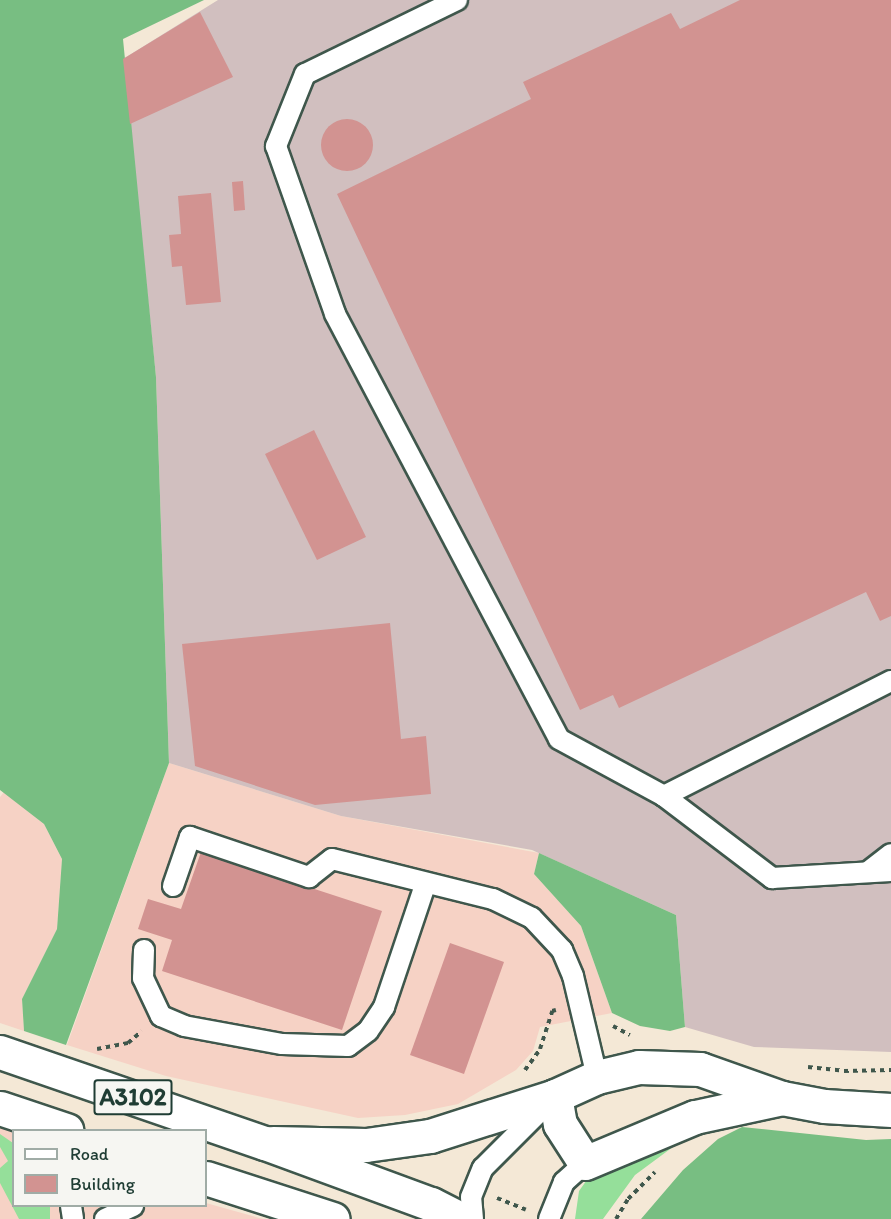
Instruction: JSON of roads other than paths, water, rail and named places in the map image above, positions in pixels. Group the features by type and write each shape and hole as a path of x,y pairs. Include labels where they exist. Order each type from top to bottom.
{"street":[{"name":"A3102","path":"0,1052 265,1143 431,1204 460,1219"},
{"path":"265,1143 350,1145 408,1141 555,1096 597,1077 639,1066 700,1069 782,1098 834,1107 891,1110"},
{"path":"555,1096 560,1124 585,1163 695,1117 782,1098"},
{"name":"A3102","path":"0,1110 60,1129"},
{"path":"207,1178 333,1219"}],"lane":[{"path":"457,0 305,74 276,146 336,314 559,739 664,796 772,878 891,871"},
{"path":"664,796 891,681"},
{"path":"173,886 190,837 309,877 332,859 425,885 493,899 532,918 562,950 573,976 597,1077"},
{"path":"868,872 891,854"},
{"path":"144,950 143,978 161,1016 184,1026 282,1044 348,1046 368,1031 384,1007 425,885"},
{"path":"473,1219 471,1197 483,1168 555,1096"},
{"path":"0,1110 24,1129"},
{"path":"549,1219 564,1182 585,1163"},
{"path":"105,1219 131,1207"}]}
